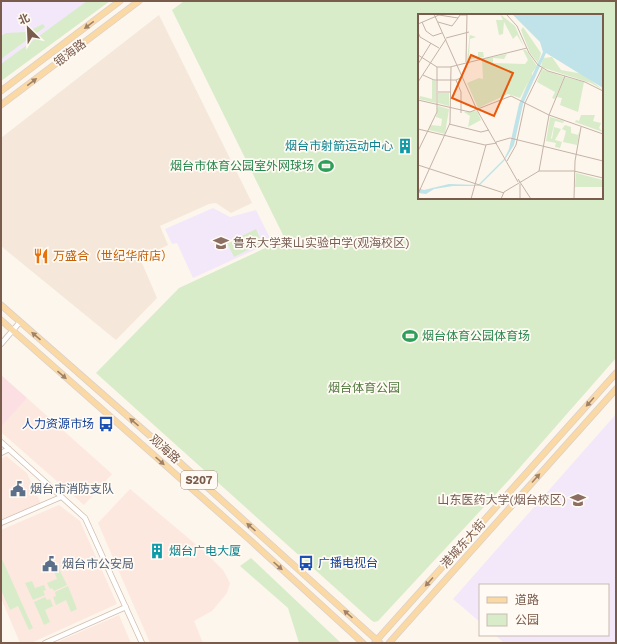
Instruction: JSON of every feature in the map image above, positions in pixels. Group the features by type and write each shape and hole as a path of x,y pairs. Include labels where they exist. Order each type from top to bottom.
{"main road":[{"name":"银海路","path":"1,92 120,1"},
{"name":"银海路","path":"1,105 139,1"},
{"name":"观海路","path":"1,305 156,441 377,642"},
{"name":"观海路","path":"1,320 250,540 363,643"},
{"name":"港城东大街","path":"377,642 616,373"},
{"name":"港城东大街","path":"389,643 616,389"}],"street":[{"path":"1,344 20,322"},
{"path":"1,442 85,518 142,643"},
{"path":"1,453 9,449"},
{"path":"1,523 61,497"},
{"path":"45,643 126,607"}],"shaded area":[{"path":"1,1 106,1 1,75"},
{"path":"159,15 252,203 231,213 216,203 209,204 160,226 168,245 143,258 142,263 157,298 116,340 1,246 1,138"},
{"name":"鲁东大学莱山实验中学(观海校区)","path":"213,208 230,217 256,210 272,242 193,278 177,243 172,244 165,229"},
{"path":"1,375 27,398 1,427"},
{"path":"27,398 112,474 84,505 1,432 1,427"},
{"name":"山东医药大学(烟台校区)","path":"616,414 616,643 504,643 496,636 609,636 609,584 479,584 479,621 453,599"},
{"name":"烟台市消防支队","path":"6,456 27,473 41,504 1,521 1,459"},
{"path":"130,489 206,553 223,570 230,583 227,593 212,611 194,621 203,643 150,643 98,523"},
{"name":"烟台市公安局","path":"59,505 80,521 117,604 31,643 20,643 1,598 1,530"},
{"path":"119,615 131,643 55,643"}],"green space":[{"path":"87,1 110,1 1,81 1,64"},
{"name":"烟台体育公园","path":"184,1 616,1 616,358 508,481 378,621 374,622 96,373 179,288 285,239 172,10"},
{"path":"43,24 45,27 1,60 1,36 6,33 27,32"},
{"path":"256,229 262,243 234,257 227,243"},
{"path":"251,558 341,643 299,643 288,608 240,566"},
{"path":"2,559 33,628 29,630 18,606 10,610 1,590"},
{"path":"59,569 67,585 54,591 52,588 50,589 47,583 57,579 54,571"},
{"path":"32,581 35,588 44,585 46,590 43,591 45,595 33,600 25,583"},
{"path":"68,586 77,609 71,612 66,600 56,605 53,597 56,596 55,592"},
{"path":"45,597 47,600 50,599 53,606 45,610 50,622 44,625 34,602"}],"place":[{"name":"烟台市射箭运动中心","path":"405,146"},
{"name":"烟台市体育公园室外网球场","path":"326,166"},
{"name":"鲁东大学莱山实验中学(观海校区)","path":"221,243"},
{"name":"万盛合（世纪华府店）","path":"41,256"},
{"name":"烟台体育公园体育场","path":"410,336"},
{"name":"人力资源市场","path":"106,424"},
{"name":"烟台市消防支队","path":"18,489"},
{"name":"山东医药大学(烟台校区)","path":"578,500"},
{"name":"烟台广电大厦","path":"157,551"},
{"name":"广播电视台","path":"306,563"},
{"name":"烟台市公安局","path":"50,564"}]}
